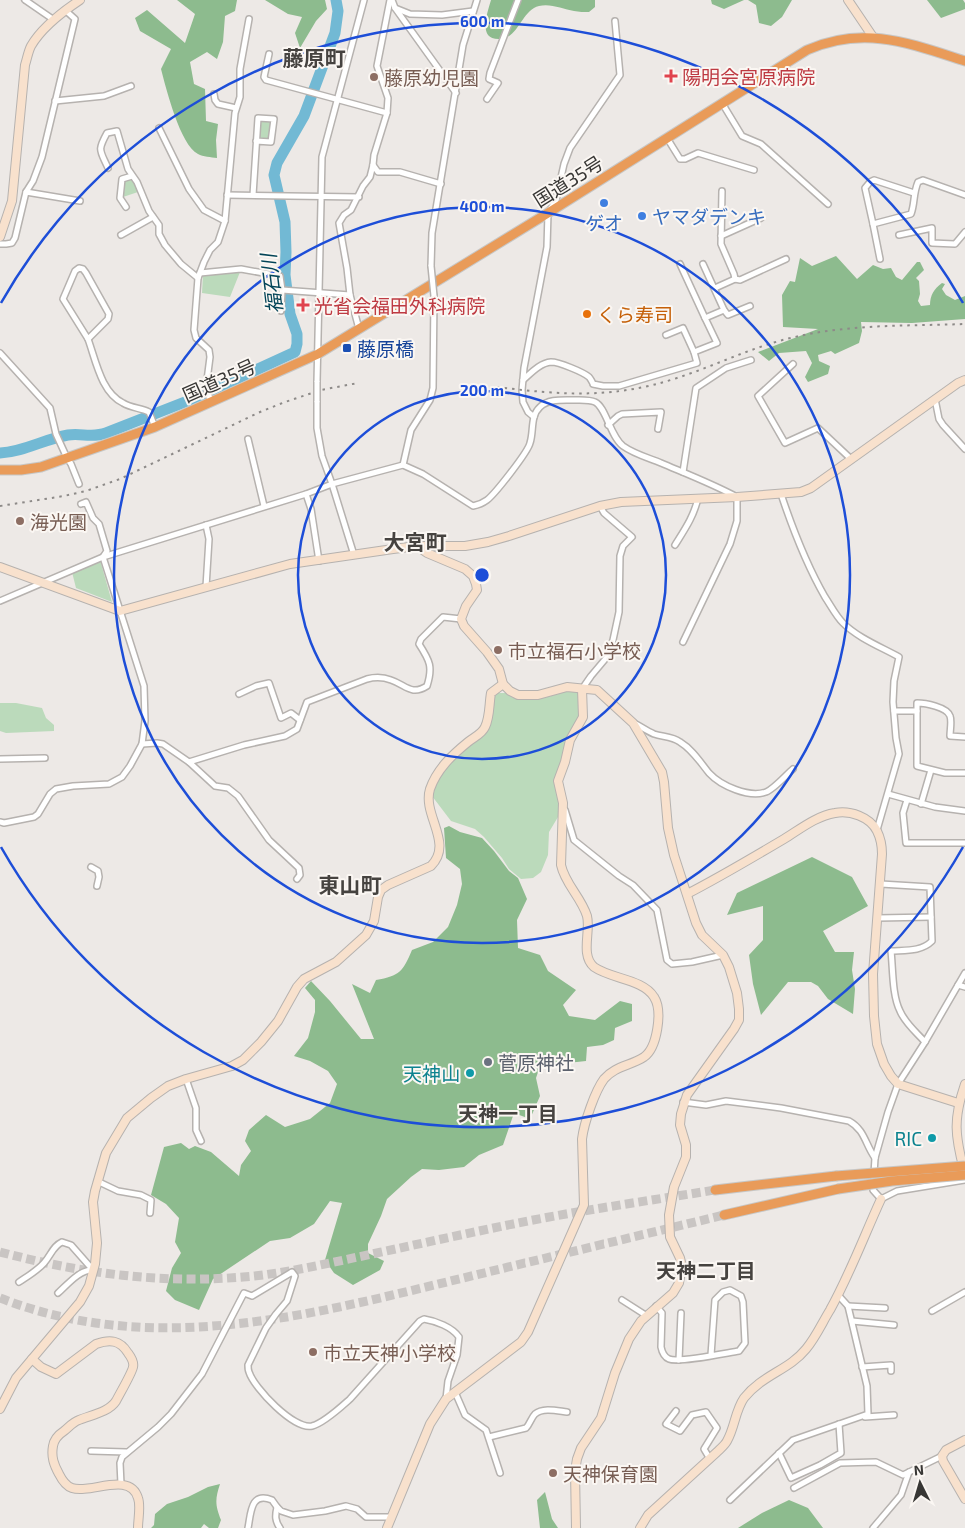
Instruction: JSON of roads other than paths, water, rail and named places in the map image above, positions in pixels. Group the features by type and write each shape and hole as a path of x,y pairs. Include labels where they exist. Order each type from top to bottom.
{"highway":[{"name":"国道35号","path":"0,470 21,470 41,467 66,455 153,423 209,395 318,354 548,213 806,50 817,45 840,39 873,37 910,44 965,60"},
{"path":"715,1190 836,1176 965,1166"},
{"path":"724,1215 838,1189 909,1179 965,1175"}],"street":[{"path":"25,0 54,20"},
{"path":"0,237 12,201 25,65 31,47 40,33 65,10 80,0"},
{"path":"354,555 322,456 317,428 317,382 322,157 364,0"},
{"path":"391,0 456,93"},
{"path":"359,329 350,295 339,223 344,215 351,210 363,186 370,177 374,155 387,113 388,98 377,66 391,0"},
{"path":"403,465 411,430 430,400 433,388 434,296 431,266 432,233 464,45 477,0"},
{"path":"487,99 498,83 489,79 490,74 518,0"},
{"path":"848,0 873,37"},
{"path":"395,8 410,14 442,15 473,11"},
{"path":"0,244 12,243 26,192 33,181 42,156 75,20 65,10"},
{"path":"209,395 209,350 196,338 194,330 199,275 210,250 218,242 225,221 236,108 240,97 240,69 250,19"},
{"path":"534,417 523,402 522,390 524,368 547,247 548,213 556,200 564,164 570,148 620,75 615,21"},
{"path":"269,54 264,77 266,80 387,113"},
{"path":"55,101 104,96 131,86"},
{"path":"214,94 218,104 236,108"},
{"path":"722,103 742,136 761,144 828,204"},
{"path":"253,195 256,141 258,118 274,119 271,142 256,141"},
{"path":"159,128 189,189 204,210 225,221"},
{"path":"108,168 100,151 101,145 107,133 117,131 128,169 149,211 159,225 159,234 165,245 182,264 199,275 241,269 280,276 282,290 281,310"},
{"path":"667,138 680,159 698,153 754,170"},
{"path":"373,165 378,172 400,172 441,184"},
{"path":"126,207 120,198 122,179 132,176"},
{"path":"880,259 865,188 874,180 914,193"},
{"path":"873,224 911,214 914,206 914,193 918,182 923,180 965,196"},
{"path":"722,191 721,244 735,278"},
{"path":"26,192 80,201"},
{"path":"227,195 359,197"},
{"path":"121,235 153,217"},
{"path":"721,236 762,218"},
{"path":"900,235 932,228 932,243 955,244 965,232"},
{"path":"715,288 735,278 740,280 786,258"},
{"path":"680,264 717,343 694,352"},
{"path":"703,264 728,316 750,306"},
{"path":"88,339 108,319 109,314 86,273 83,269 79,268 75,271 63,299 88,339 102,379 110,394 123,404 149,412 153,423"},
{"path":"282,290 350,295"},
{"path":"705,318 724,310"},
{"path":"524,380 539,366 551,362 581,373 589,378 593,384 619,386 696,363 694,352 683,328 666,335"},
{"path":"0,353 50,408 56,434 72,464 79,484"},
{"path":"683,472 696,388 726,368 751,360"},
{"path":"793,364 758,396 785,443 818,428 851,459"},
{"path":"0,567 120,610 290,564 416,546 465,546 488,542 600,506 620,502 801,492 811,488 935,399 965,380"},
{"path":"935,399 942,425 965,449"},
{"path":"0,601 103,557 306,494 332,484 403,465 423,474 473,506 479,504 487,501 528,449 533,433 534,417 538,409 548,401 587,401 598,404 613,435 623,446 713,484 737,497"},
{"path":"608,425 622,414 661,412 658,429"},
{"path":"248,439 264,506"},
{"path":"306,494 311,509 319,561"},
{"path":"781,494 796,537 810,569 835,613 843,623 855,632 899,657 894,681 894,711 899,754 877,830"},
{"path":"683,642 730,544 737,521 737,497"},
{"path":"675,545 695,512 698,498"},
{"path":"81,504 86,502 99,524 107,551 103,557"},
{"path":"600,506 604,513 632,537 623,546 620,556 619,612 614,640 607,657 582,689 583,717 570,740 558,781 563,803 574,840 619,876 634,885 657,910 667,960 672,964 692,962 723,955"},
{"path":"206,525 209,539 206,587"},
{"path":"416,546 427,553 465,569 473,576 477,590 466,606 461,619 464,626 499,668 504,684 510,691 518,695 538,695 567,687 597,690 633,723 655,734 680,741 691,750 711,774 727,786 738,790 753,793 765,792 793,769"},
{"path":"0,822 34,818 50,794 56,789 110,784 122,777 142,744 145,721 144,686 103,557"},
{"path":"189,762 285,736 297,729 307,702 367,679 376,677 390,679 412,690 420,691 427,686 431,674 428,659 419,644 421,639 443,617 461,619"},
{"path":"239,694 269,682 281,718 291,714 300,720"},
{"path":"0,1408 16,1378 80,1302 89,1286 97,1243 93,1202 97,1181 106,1153 127,1118 168,1086 232,1066 243,1060 278,1021 297,987 304,979 336,962 366,935 374,921 381,890 431,866 439,852 439,839 429,802 431,787 437,774 450,757 484,729 488,718 491,693 504,684"},
{"path":"965,737 950,736 950,716 946,711 925,703 917,703 917,766 945,773 965,774"},
{"path":"894,711 917,711"},
{"path":"576,1528 576,1458 601,1418 615,1373 629,1339 641,1321 673,1293 679,1283 682,1266 670,1237 669,1222 674,1187 686,1157 686,1145 680,1125 683,1102 734,1029 738,1020 739,1009 737,993 723,955 702,935 696,923 674,855 668,828 662,772 633,723"},
{"path":"142,744 157,742 163,744 189,762 214,786 228,788 238,796 269,840 299,868 300,875 297,879"},
{"path":"0,759 45,758"},
{"path":"921,804 931,770"},
{"path":"888,794 935,808 965,811"},
{"path":"907,800 903,813 906,843 965,843"},
{"path":"387,1528 430,1424 446,1399 515,1348 528,1332 584,1204 583,1129 599,1086 614,1070 646,1056 658,1026 658,1005 651,992 640,985 603,972 591,963 588,955 587,916 574,890 562,873 560,865 563,803"},
{"path":"687,894 718,878 816,820 834,813 845,812 866,819 877,830 881,841 882,854 873,974 877,1044 884,1064 898,1084 958,1103"},
{"path":"92,867 98,871 98,886"},
{"path":"881,884 930,888 932,941 926,946 916,949 891,951 896,1001 899,1010 925,1042"},
{"path":"878,918 931,917"},
{"path":"881,1199 873,1190 875,1158 898,1084 965,973"},
{"path":"958,985 965,987"},
{"path":"186,1079 196,1108 196,1130 202,1141"},
{"path":"965,1084 958,1103 956,1121 957,1142 965,1175"},
{"path":"683,1102 706,1105 726,1102 781,1108 844,1120 858,1126 875,1158"},
{"path":"640,1528 648,1515 727,1442 737,1410 758,1383 800,1356 808,1348 838,1295 881,1199 897,1191 965,1180"},
{"path":"97,1181 118,1191 141,1195 151,1200 150,1213"},
{"path":"19,1282 37,1271 56,1245 62,1242 71,1245 93,1270"},
{"path":"58,1293 82,1273 93,1270"},
{"path":"121,1484 120,1463 122,1457 171,1414 202,1374 244,1293 252,1296 292,1272 295,1276 287,1301 266,1328 248,1364 248,1371 253,1380 277,1408 304,1426 318,1423 350,1399 420,1321 424,1319 455,1331 459,1337 458,1355 448,1381 446,1399"},
{"path":"656,1306 662,1313 662,1352 665,1357 671,1360 679,1360 739,1351 745,1343 743,1302 740,1296 730,1290 722,1292 715,1300 711,1355"},
{"path":"932,1311 965,1292"},
{"path":"730,1500 792,1440 868,1414 867,1392 852,1321 848,1306 838,1295"},
{"path":"622,1300 647,1316"},
{"path":"848,1306 885,1308"},
{"path":"679,1360 682,1313"},
{"path":"852,1321 894,1326"},
{"path":"32,1359 56,1374 96,1344 104,1341 112,1340 120,1343 126,1349 131,1357 133,1367 130,1377 116,1401 111,1407 77,1421 61,1432 53,1443 52,1455 62,1478 71,1487 82,1488 121,1484 131,1488 139,1500 138,1528"},
{"path":"862,1367 891,1365 892,1371"},
{"path":"455,1392 465,1416 486,1430 500,1473"},
{"path":"489,1437 526,1428 538,1412 546,1410 567,1412"},
{"path":"676,1411 666,1424 680,1431 692,1415 706,1412 717,1428 704,1449 710,1459"},
{"path":"860,1417 894,1415"},
{"path":"779,1453 791,1478 820,1465 841,1453 839,1424"},
{"path":"794,1488 840,1463 876,1462 903,1475 942,1456 946,1450 965,1440"},
{"path":"91,1451 126,1452"},
{"path":"942,1456 965,1500"},
{"path":"873,1528 901,1495 909,1472"},
{"path":"248,1528 251,1507 255,1501 262,1498 272,1500 281,1511 293,1515 346,1506 357,1509 366,1517 392,1517"},
{"path":"278,1507 275,1514 276,1522 280,1528"}],"waterway":[{"name":"福石川","path":"0,453 68,435 106,433 195,398 295,352 297,334 290,314 285,275 285,222 274,175 277,163 304,116 335,33 338,11 336,0"}],"tunnel":[{"path":"0,1252 60,1266 120,1275 181,1279 243,1277 301,1269 551,1217 715,1190"},
{"path":"0,1298 58,1316 116,1325 174,1328 232,1324 348,1305 724,1215"}],"railway":[{"path":"497,387 566,393 609,392 654,385 765,345 795,337 837,330 880,326 965,324"},
{"path":"0,506 86,491 120,479 260,412 285,402 321,390 358,383"}],"place":[{"name":"陽明会宮原病院","path":"671,76"},
{"name":"藤原幼児園","path":"374,77"},
{"name":"ゲオ","path":"604,203"},
{"name":"ヤマダデンキ","path":"642,216"},
{"name":"光省会福田外科病院","path":"303,305"},
{"name":"くら寿司","path":"587,314"},
{"name":"藤原橋","path":"347,348"},
{"name":"海光園","path":"20,521"},
{"name":"市立福石小学校","path":"498,650"},
{"name":"菅原神社","path":"488,1062"},
{"name":"天神山","path":"470,1073"},
{"name":"RIC","path":"932,1138"},
{"name":"市立天神小学校","path":"313,1352"},
{"name":"天神保育園","path":"553,1473"}],"district":[{"name":"藤原町","path":"314,57"},
{"name":"大宮町","path":"415,541"},
{"name":"東山町","path":"350,884"},
{"name":"天神一丁目","path":"508,1113"},
{"name":"天神二丁目","path":"706,1270"}]}
